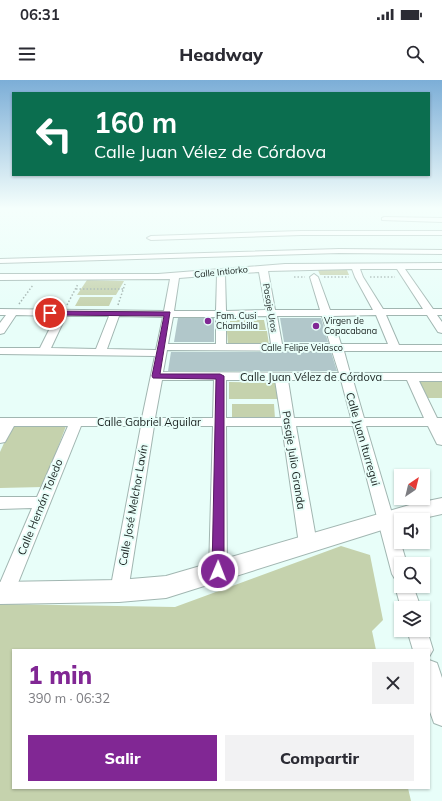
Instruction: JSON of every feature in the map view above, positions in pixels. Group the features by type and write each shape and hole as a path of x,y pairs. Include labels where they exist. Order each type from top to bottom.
{"street":[{"path":"244,242 247,254"},
{"path":"0,253 96,250 142,251"},
{"path":"0,261 363,251 442,252"},
{"path":"227,255 248,256 306,267"},
{"path":"355,266 359,277 380,313 395,348"},
{"path":"399,266 442,330"},
{"name":"Calle Intiorko","path":"0,277 175,277 263,268 442,266"},
{"name":"Pasaje Uros","path":"263,268 277,348"},
{"path":"220,347 221,272"},
{"name":"Calle José Melchor Lavín","path":"119,591 156,376 175,277"},
{"name":"Calle Juan Iturregui","path":"314,277 337,348 396,557"},
{"path":"0,312 168,314 442,312"},
{"path":"0,331 12,313"},
{"path":"44,352 62,313"},
{"path":"100,353 115,313"},
{"name":"Calle Felipe Velasco","path":"0,352 100,353 220,347 442,348"},
{"name":"Calle Juan Vélez de Córdova","path":"156,376 442,377"},
{"path":"218,571 220,376"},
{"name":"Pasaje Julio Granda","path":"281,376 308,544"},
{"path":"411,377 438,422 442,441"},
{"path":"0,439 5,422"},
{"name":"Calle Gabriel Aguilar","path":"5,422 438,422"},
{"name":"Calle Hernán Toledo","path":"2,593 76,422"},
{"path":"0,503 42,502"},
{"path":"2,593 119,591 166,587 385,520 442,506"},
{"path":"419,637 423,649"},
{"path":"430,673 442,715"}],"path":[{"path":"12,313 34,284"},
{"path":"62,313 78,285"},
{"path":"115,313 124,285"},
{"path":"76,289 123,289"}],"green space":[{"path":"318,270 347,270 349,275 320,275"},
{"path":"87,280 124,281 116,295 77,295"},
{"path":"80,297 113,297 109,306 75,306"},
{"path":"230,320 264,320 266,330 230,330"},
{"path":"227,331 267,331 269,345 228,345"},
{"path":"229,382 277,383 280,399 229,399"},
{"path":"418,382 442,382 442,398 426,398"},
{"path":"232,404 274,404 275,419 232,419"},
{"path":"12,425 66,426 43,487 0,488 0,452"},
{"path":"341,546 370,555 383,620 372,631 376,649 12,649 12,789 408,789 411,801 0,801 0,604 175,607"}],"building":[{"path":"178,318 214,318 214,342 174,342"},
{"path":"280,318 321,318 328,342 284,342"},
{"path":"171,352 331,352 337,371 168,371"}],"place":[{"name":"Fam. Cusi Chambilla","path":"208,321"},
{"name":"Virgen de Copacabana","path":"316,326"}],"route":[{"path":"50,313 168,314 156,376 220,376 218,571"}]}
